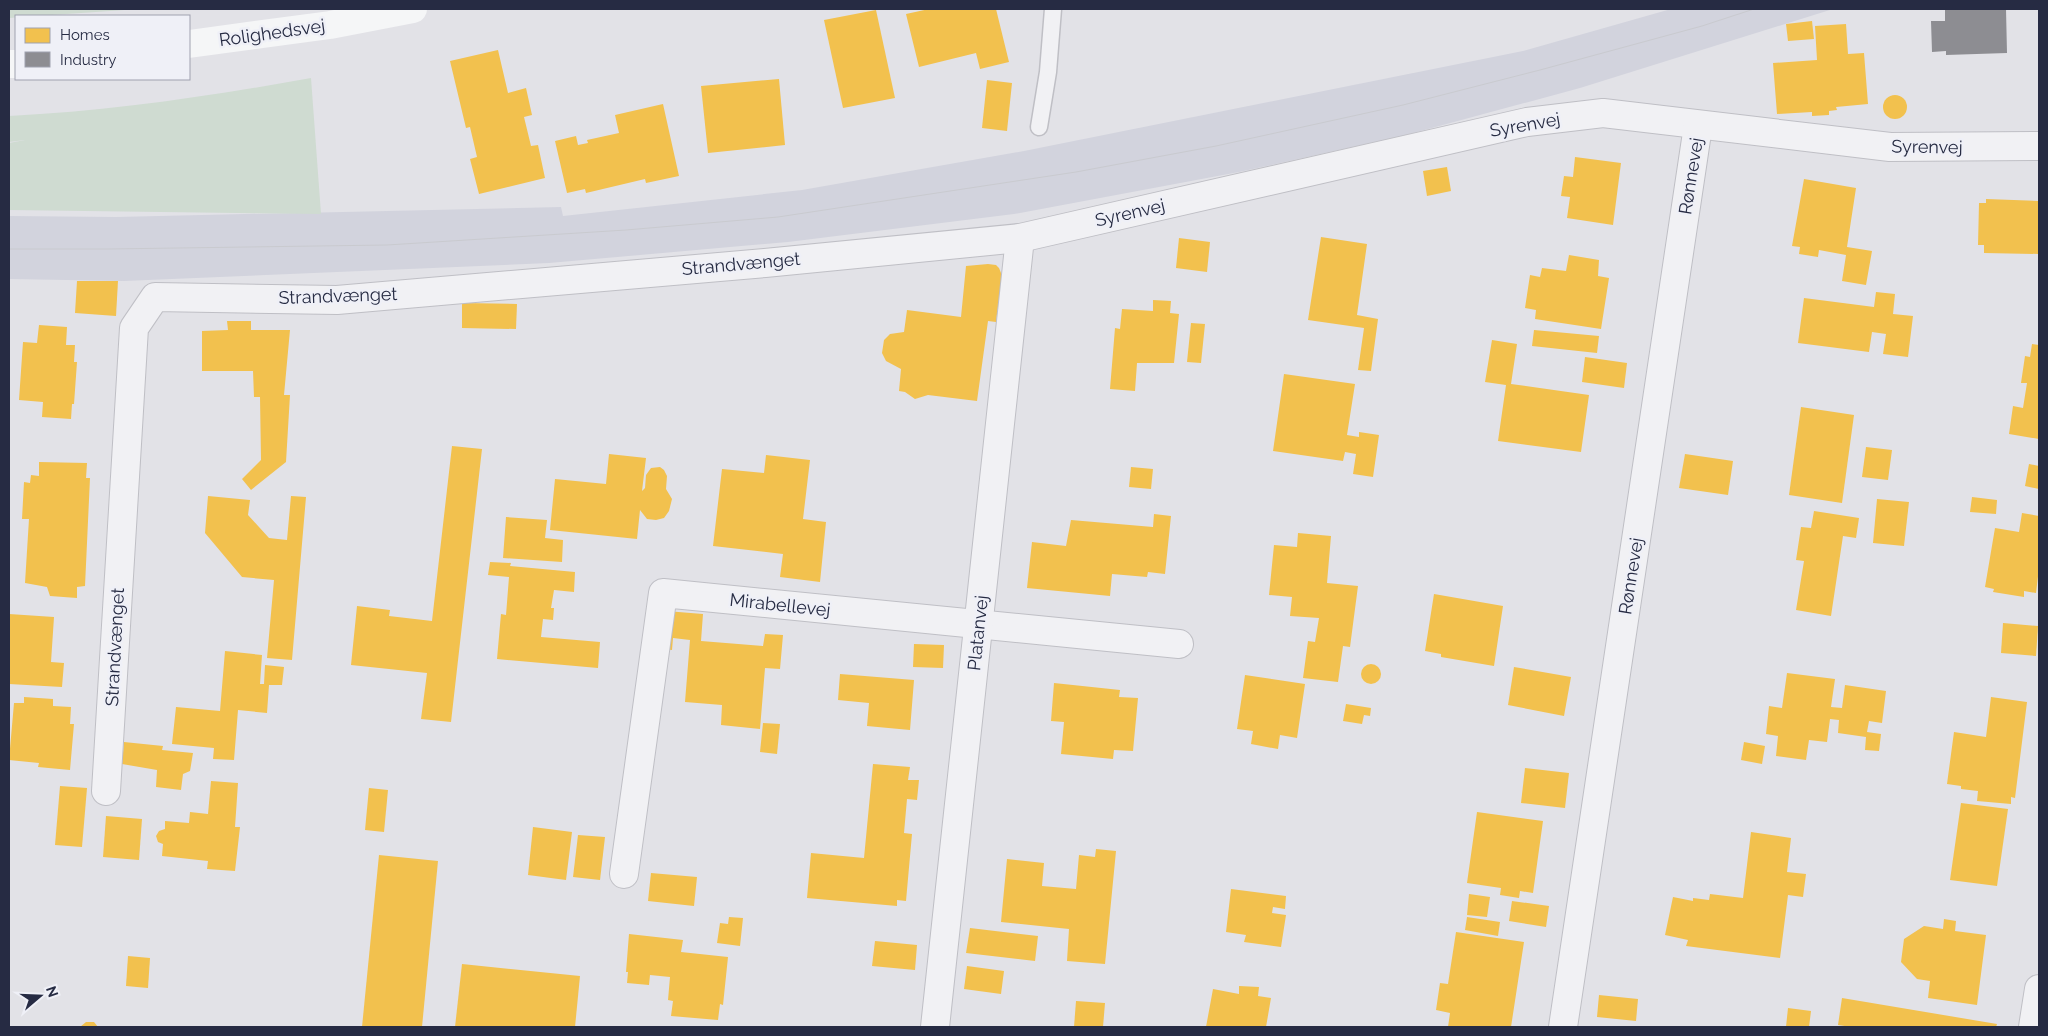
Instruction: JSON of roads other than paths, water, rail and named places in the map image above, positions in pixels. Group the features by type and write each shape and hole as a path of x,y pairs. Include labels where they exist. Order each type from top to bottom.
{"street":[{"name":"Rolighedsvej","path":"190,44 330,25 413,9"},
{"name":"Syrenvej","path":"1020,238 1527,122 1603,113 1698,126 1890,147 2039,146"},
{"name":"Rønnevej","path":"1563,1027 1698,126"},
{"name":"Platanvej","path":"935,1027 1020,238"},
{"name":"Strandvænget","path":"106,791 134,328 154,297 337,300 765,263 1020,238"},
{"name":"Mirabellevej","path":"624,874 662,593 979,626 1179,644"}],"lane":[{"path":"1039,127 1048,72 1053,9"}],"tram line":[{"path":"9,249 387,245 626,230 778,217 1076,172 1216,146 1403,105 1702,26 1754,9"}]}
